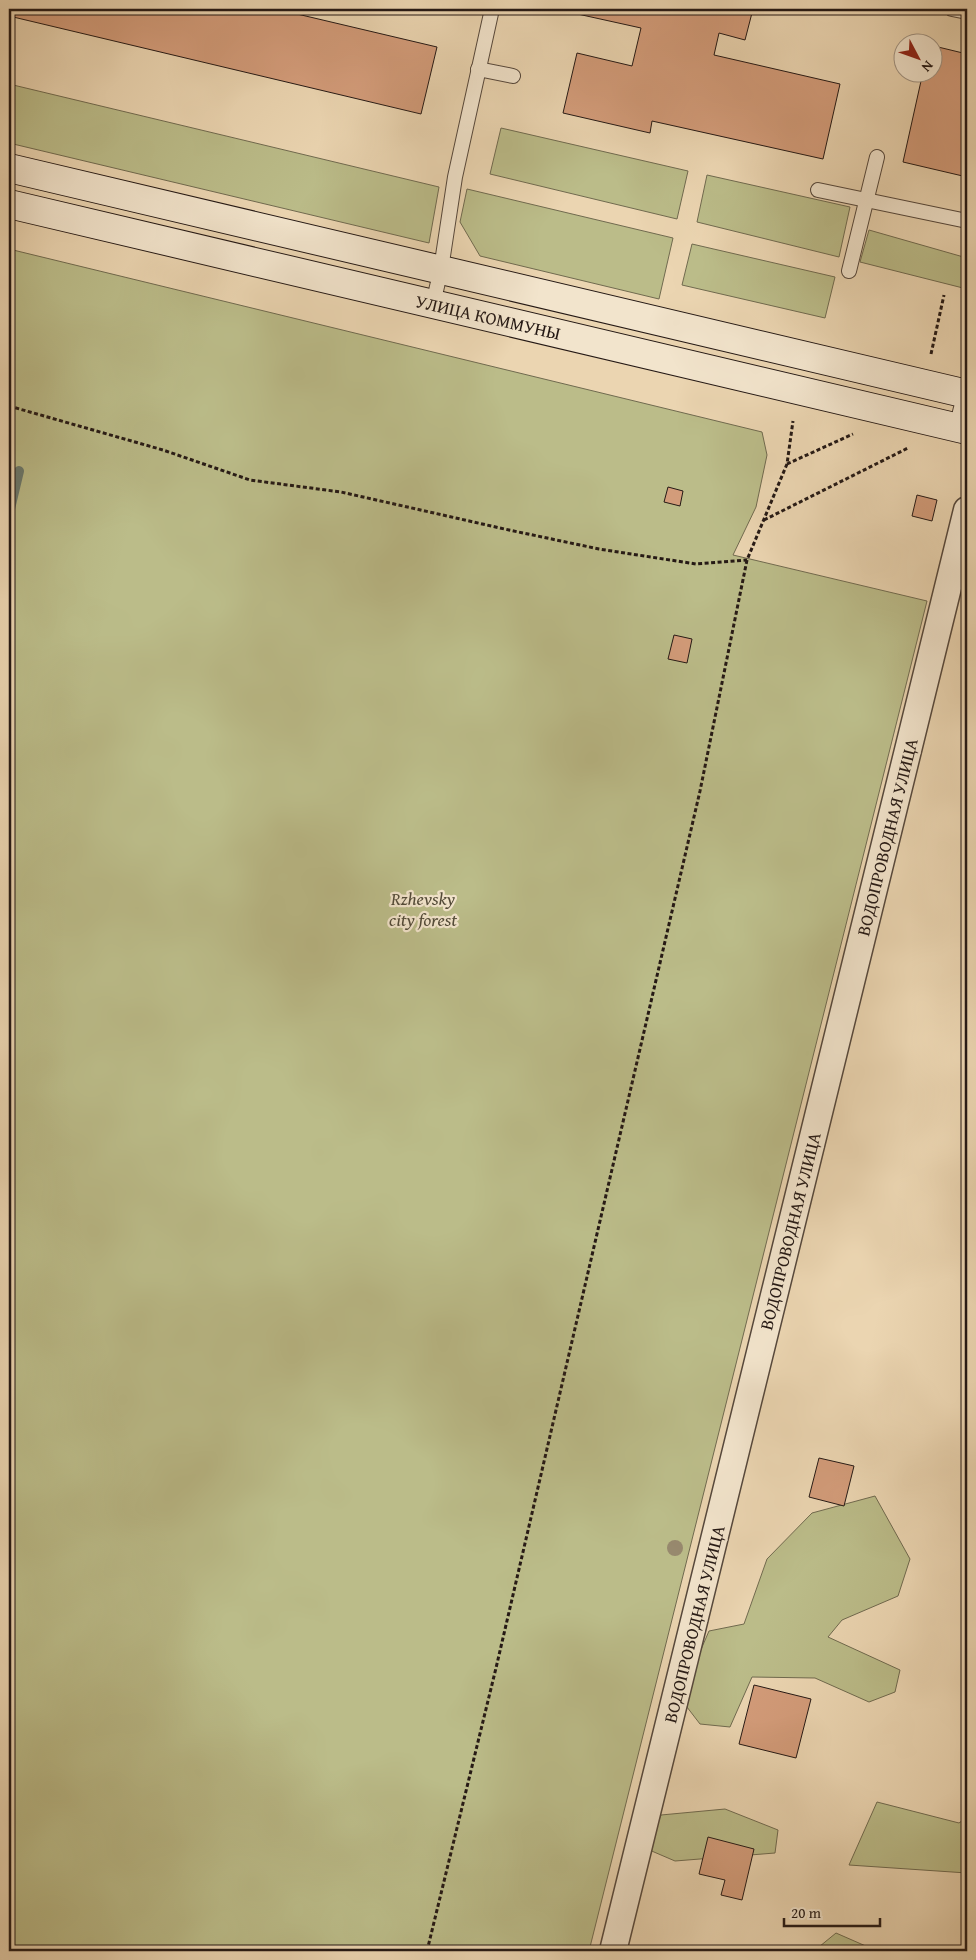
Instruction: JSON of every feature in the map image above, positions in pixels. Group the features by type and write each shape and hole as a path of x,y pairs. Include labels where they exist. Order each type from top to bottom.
{"main road":[{"name":"УЛИЦА КОММУНЫ","path":"9,168 966,390"},
{"name":"УЛИЦА КОММУНЫ","path":"9,204 962,429"}],"street":[{"name":"ВОДОПРОВОДНАЯ УЛИЦА","path":"614,1951 967,510"}],"lane":[{"path":"433,304 441,269 456,177 492,9"},
{"path":"952,9 967,12"},
{"path":"478,69 513,76"},
{"path":"849,271 877,157"},
{"path":"818,190 967,221"},
{"path":"962,429 966,390"}],"path":[{"path":"931,355 944,295"},
{"path":"9,406 163,450 250,480 341,492 599,549 696,564 747,560"},
{"path":"427,1951 496,1668 691,829 747,560 787,464 793,420"},
{"path":"787,464 854,434"},
{"path":"764,520 910,447"}],"green space":[{"path":"9,84 439,187 429,243 9,143"},
{"path":"501,128 688,171 677,219 490,174"},
{"path":"707,175 850,207 839,257 697,222"},
{"path":"467,189 673,238 659,299 480,256 460,222"},
{"path":"869,230 967,258 967,272 963,288 860,262"},
{"path":"692,244 835,277 825,318 682,285"},
{"name":"Rzhevsky city forest","path":"9,249 762,432 767,455 756,507 733,555 927,601 589,1951 9,1951"},
{"path":"875,1496 910,1559 898,1596 842,1620 828,1637 900,1670 895,1692 869,1702 815,1678 752,1677 730,1727 700,1724 680,1698 709,1631 744,1624 767,1559 812,1513"},
{"path":"877,1802 959,1823 967,1817 967,1873 849,1865"},
{"path":"725,1809 778,1830 775,1853 675,1861 647,1849 661,1815"},
{"path":"836,1933 868,1947 868,1951 814,1951"}],"building":[{"path":"9,9 276,9 437,47 421,114 9,16"},
{"path":"555,9 753,9 745,40 719,33 714,55 840,84 823,159 652,121 650,133 563,113 577,53 632,66 641,28"},
{"path":"944,48 967,54 967,177 903,162 921,82 944,82"},
{"path":"668,487 683,491 680,506 664,502"},
{"path":"917,495 937,500 932,521 912,516"},
{"path":"674,635 692,639 687,663 668,659"},
{"path":"819,1458 854,1466 844,1506 809,1497"},
{"path":"754,1685 811,1699 796,1758 739,1744"},
{"path":"708,1837 754,1849 742,1900 721,1895 725,1880 699,1874"}],"waterway":[{"path":"9,513 19,471"}]}
